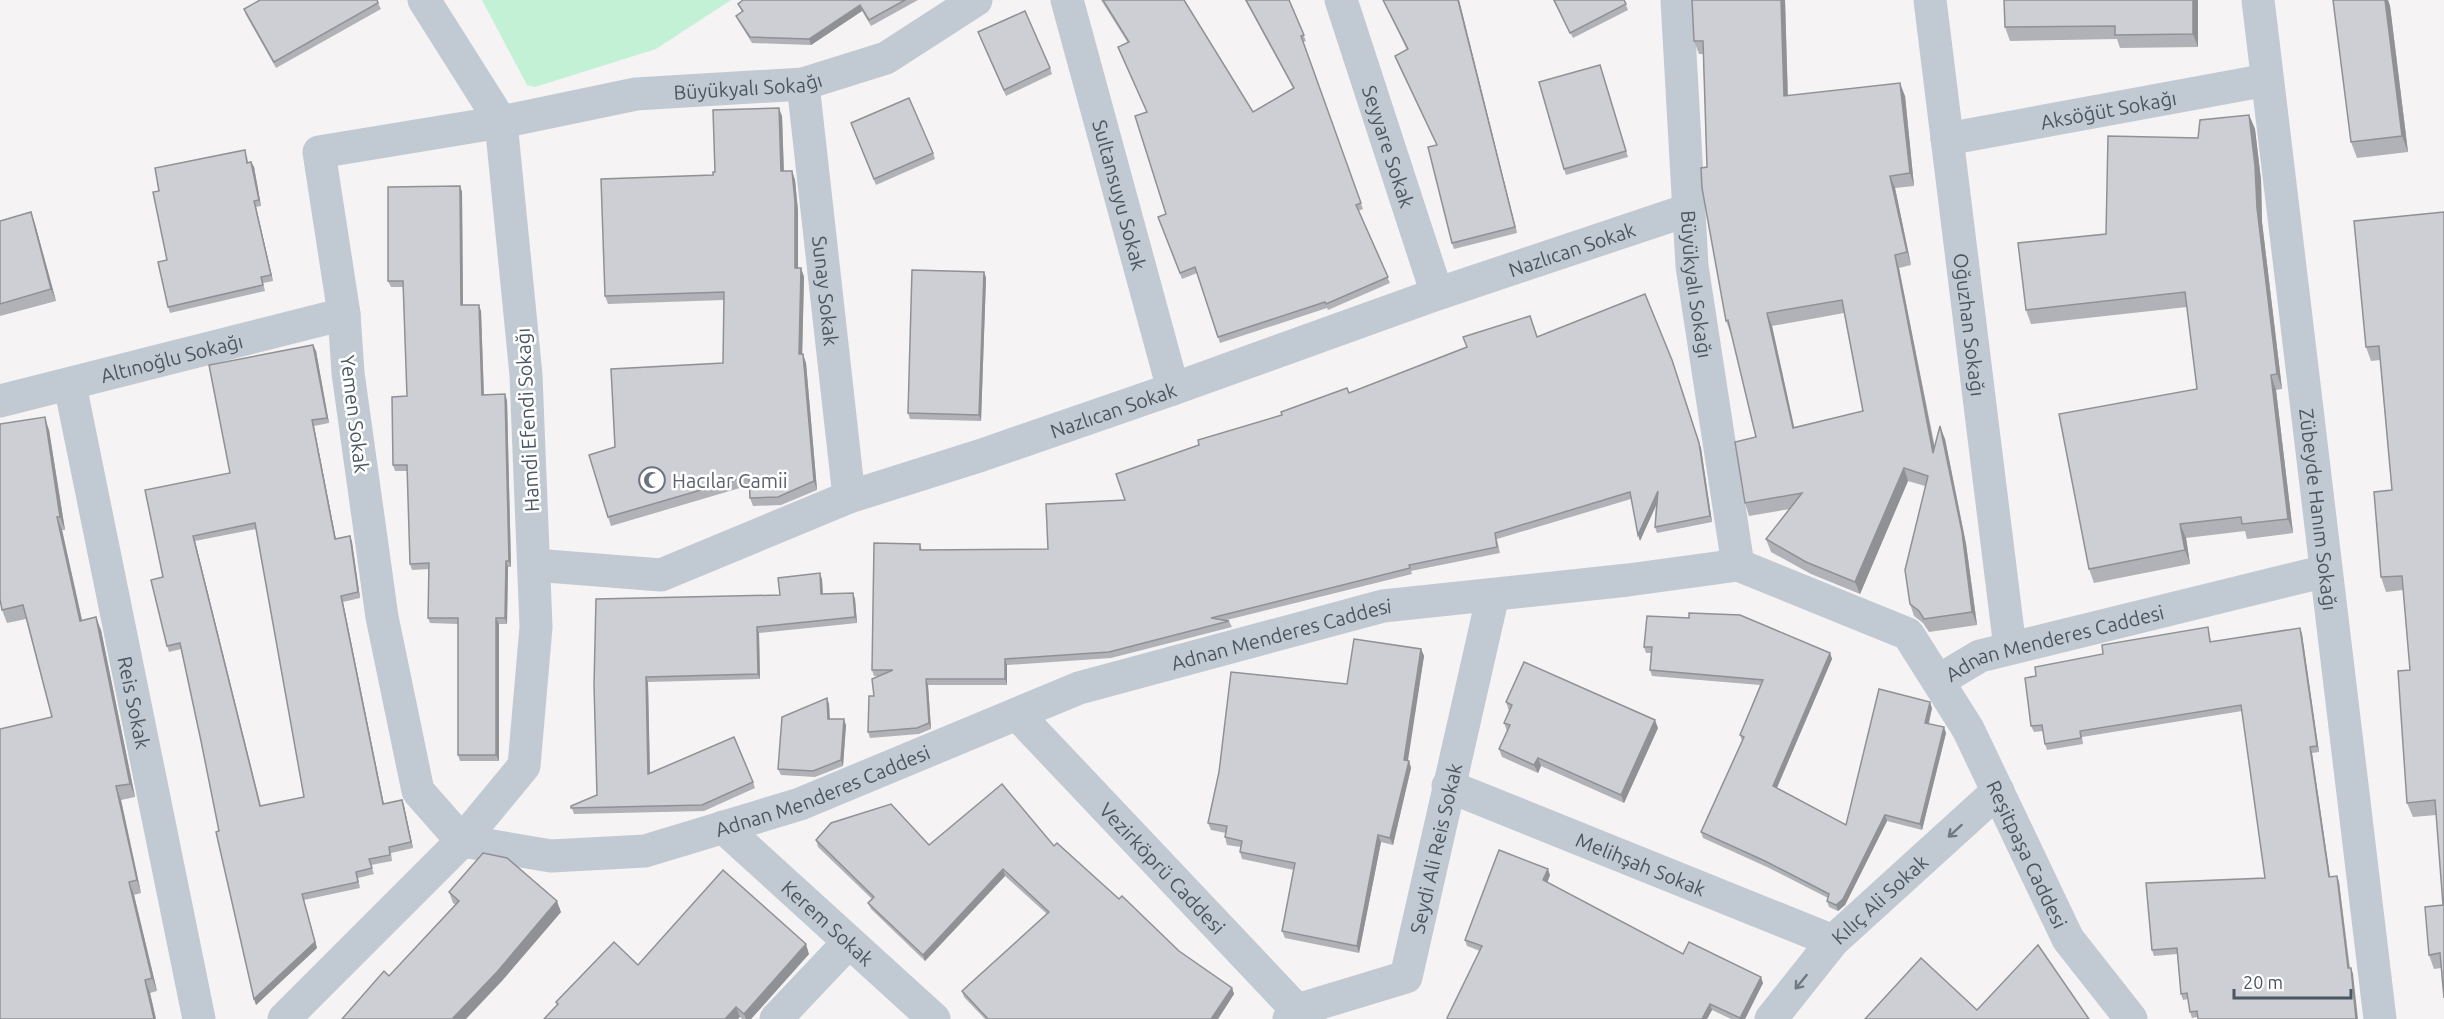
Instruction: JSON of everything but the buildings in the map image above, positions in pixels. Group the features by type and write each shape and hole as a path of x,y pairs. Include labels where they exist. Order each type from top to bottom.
{"street":[{"name":"Hamdi Efendi Sokağı","path":"424,0 501,122 526,375 536,627 524,766 462,841"},
{"name":"Büyükyalı Sokağı","path":"501,122 636,94 803,84 886,58 976,0"},
{"name":"Sultansuyu Sokak","path":"1067,0 1173,389"},
{"name":"Seyyare Sokak","path":"1341,0 1437,294"},
{"name":"Büyükyalı Sokağı","path":"1677,0 1692,266 1738,565"},
{"name":"Oğuzhan Sokağı","path":"1930,0 2010,648"},
{"name":"Zübeyde Hanım Sokağı","path":"2258,0 2380,1019"},
{"name":"Aksöğüt Sokağı","path":"1947,139 2267,80"},
{"name":"Sunay Sokak","path":"803,84 849,497"},
{"name":"Yemen Sokak","path":"462,841 418,791 382,617 348,373 344,314 319,153 501,122"},
{"name":"Nazlıcan Sokak","path":"534,565 661,575 849,497 982,455 1437,294 1688,210"},
{"name":"Altınoğlu Sokağı","path":"0,401 344,314"},
{"name":"Reis Sokak","path":"70,385 199,1019"},
{"name":"Adnan Menderes Caddesi","path":"462,841 551,856 645,851 800,804 1078,688 1383,606 1738,565 1908,633 1938,681 1980,656 2326,571"},
{"name":"Seydi Ali Reis Sokak","path":"1299,1016 1406,977 1493,595"},
{"name":"Reşitpaşa Caddesi","path":"1938,681 1968,729 2068,939 2131,1019"},
{"name":"Vezirköprü Caddesi","path":"1017,714 1299,1016"},
{"name":"Melihşah Sokak","path":"1448,786 1833,941"},
{"name":"Kılıç Ali Sokak","path":"1771,1019 1833,941 1998,791"},
{"name":"Kerem Sokak","path":"723,827 934,1019"},
{"path":"284,1019 462,841"},
{"path":"776,1019 848,943"}],"green space":[{"path":"482,0 731,0 656,49 535,87 527,85"}],"place":[{"name":"Hacılar Camii","path":"652,480"}]}
